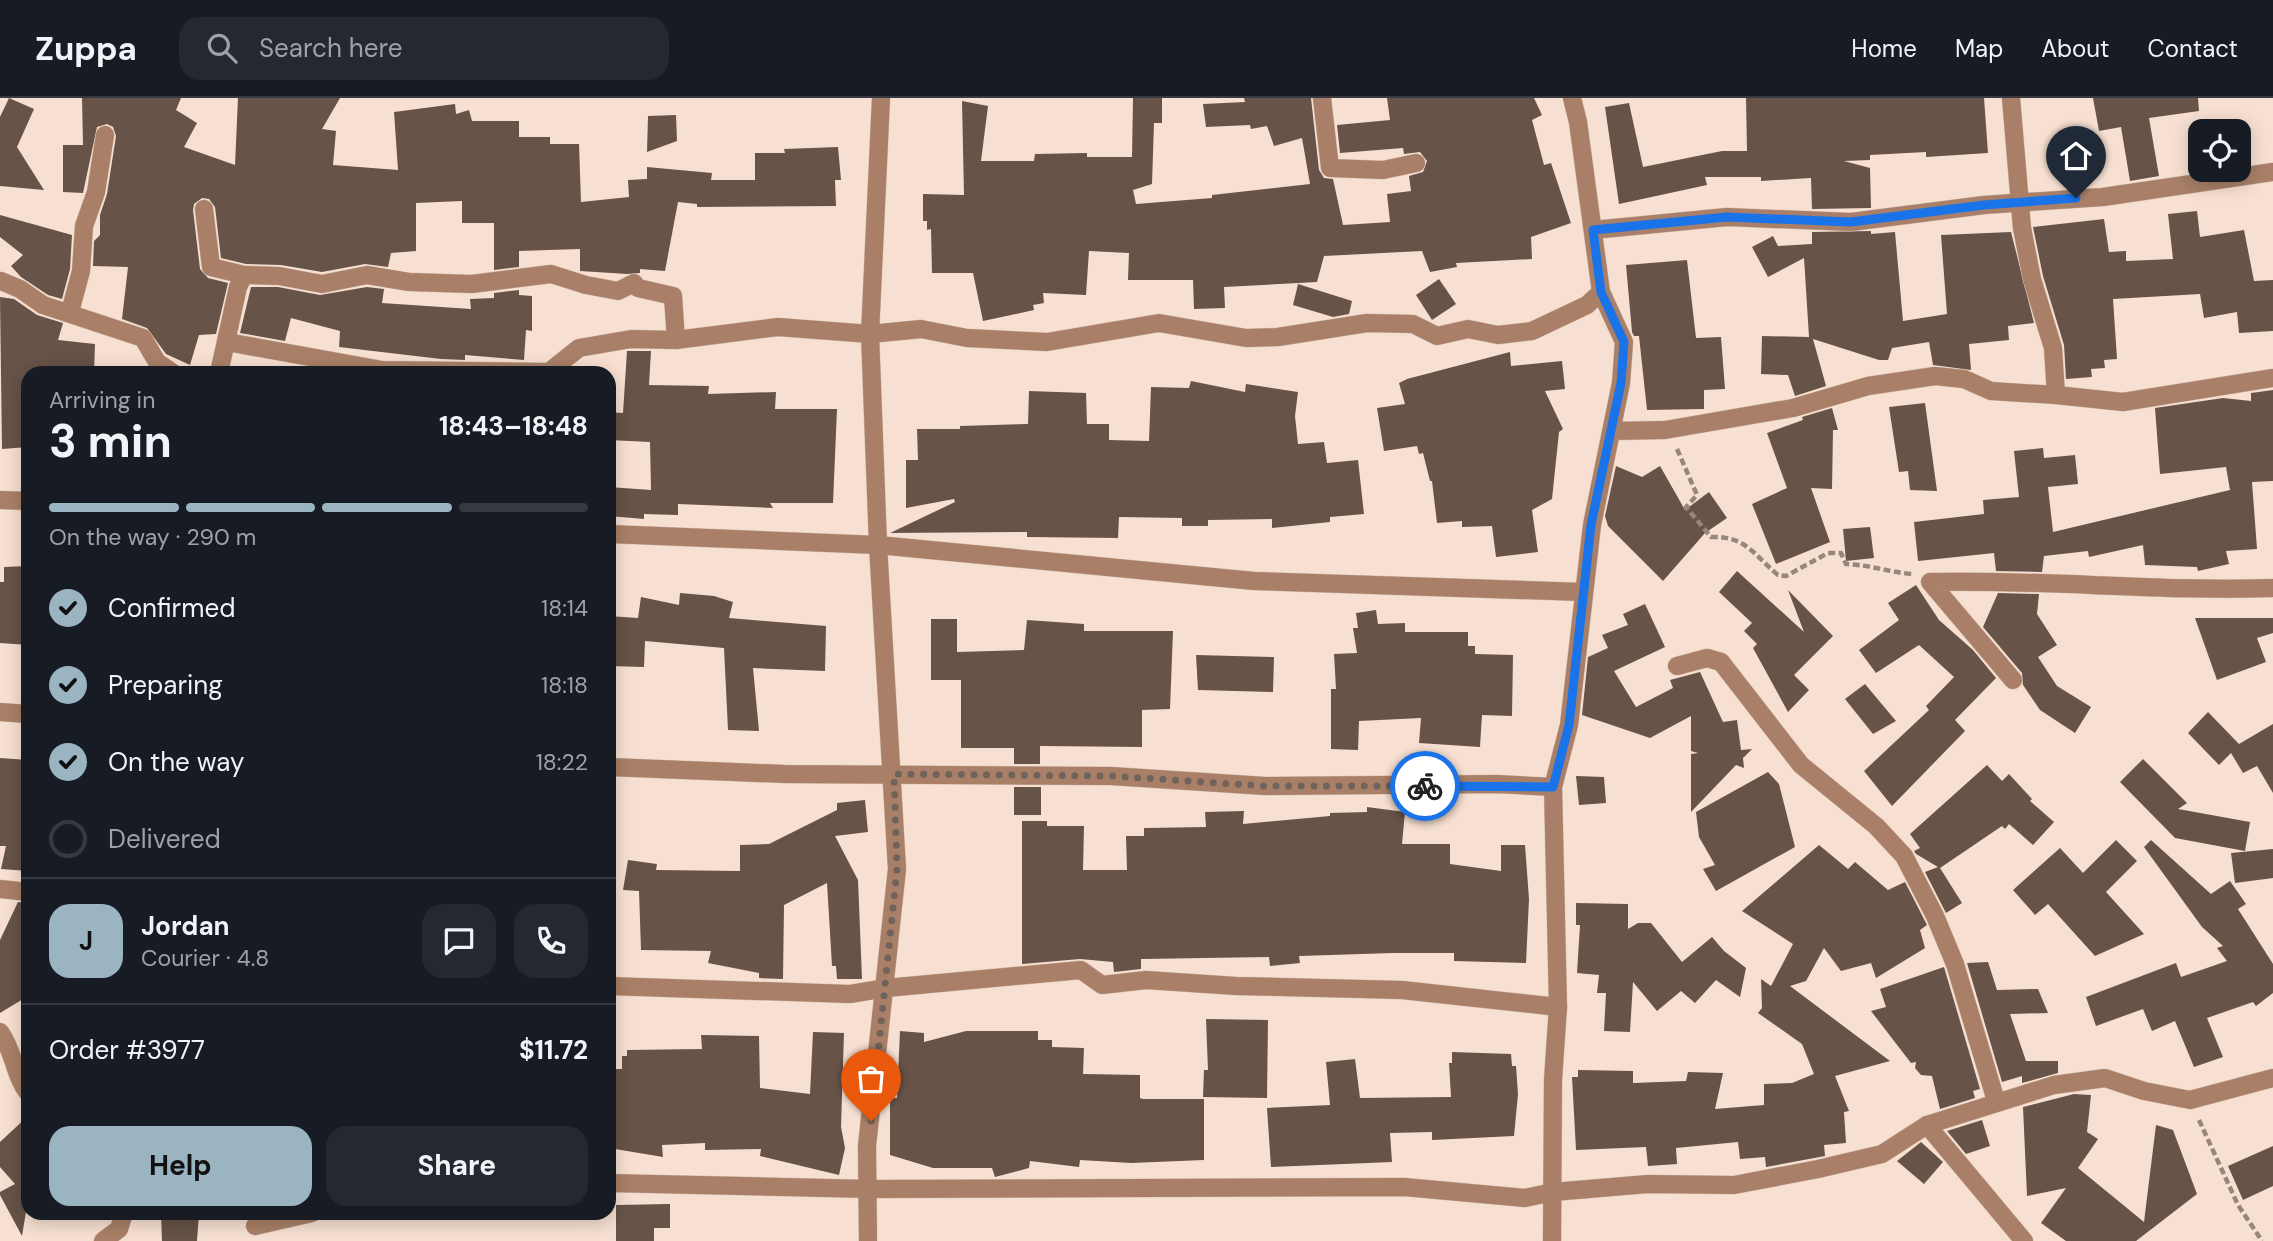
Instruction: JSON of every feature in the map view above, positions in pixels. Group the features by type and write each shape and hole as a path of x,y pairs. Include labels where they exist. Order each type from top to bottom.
{"street":[{"path":"868,1241 870,1189 867,1146 897,869 894,774 878,545 870,334 881,98"},
{"path":"1322,98 1330,168 1383,170 1416,163"},
{"path":"1552,1241 1553,1080 1558,1007 1553,787 1569,725 1591,525 1621,383 1624,342 1601,292 1572,98"},
{"path":"2011,98 2026,255 2053,348 2056,395"},
{"path":"70,312 81,271 84,226 96,192 105,135"},
{"path":"1593,230 1727,217 1851,222 2021,201 2103,197 2273,172"},
{"path":"204,209 211,267 244,275 279,276 322,284 367,275 409,282 472,284 551,274 618,291 634,283 638,288 673,296 676,340"},
{"path":"221,366 238,287 244,275"},
{"path":"1,282 20,289 43,305 143,338 157,362 163,366"},
{"path":"556,366 579,348 631,339 676,340 778,327 870,334 921,329 967,338 1047,342 1160,323 1247,338 1278,337 1367,323 1413,324 1437,336 1468,329 1516,336 1552,324 1587,305 1601,292"},
{"path":"227,342 360,366"},
{"path":"1612,431 1665,430 1793,408 1868,386 1934,376 1964,379 1991,391 2123,401 2273,377"},
{"path":"0,500 21,501"},
{"path":"616,534 878,545 1254,581 1582,592"},
{"path":"1930,582 2012,580 2149,587 2273,587"},
{"path":"1930,582 2013,680"},
{"path":"1677,666 1707,658 1721,662 1801,765 1868,818 1904,856 1935,916 1955,964 1996,1101"},
{"path":"0,712 21,714"},
{"path":"616,767 1111,776 1265,786 1496,784 1553,787"},
{"path":"0,889 21,891"},
{"path":"616,986 850,994 886,988 1081,971 1102,985 1146,980 1236,986 1402,990 1558,1007"},
{"path":"0,1032 11,1048 21,1083"},
{"path":"616,1183 870,1189 1404,1187 1525,1198 1553,1192 1648,1184 1746,1182 1882,1154 1927,1125 1996,1101 2054,1085 2105,1079 2190,1100 2273,1078"},
{"path":"1927,1125 2024,1241"},
{"path":"103,1241 119,1229 122,1220"},
{"path":"255,1226 281,1220"}],"path":[{"path":"1665,430 1683,457 1697,495 1686,508 1711,537 1729,537 1742,542 1778,575 1786,576 1828,553 1841,553 1846,564 1874,565 1893,573 1921,575 1930,582"},
{"path":"2190,1100 2212,1154 2238,1205 2262,1241"}],"building":[{"path":"9,98 34,109 17,147 44,190 0,186 0,117"},
{"path":"82,98 181,98 176,110 197,123 184,147 235,165 238,98 340,98 322,129 336,131 333,165 398,170 394,112 455,104 456,114 469,110 472,121 519,121 519,137 550,137 550,144 579,144 581,202 629,197 628,180 647,179 647,167 712,173 711,180 755,180 755,153 785,153 784,149 838,147 841,180 835,180 836,206 697,207 697,204 678,202 665,271 640,269 640,273 627,274 580,271 580,249 519,251 519,267 494,270 494,223 462,223 462,201 416,203 416,251 391,253 388,267 365,264 322,272 281,265 246,264 221,258 215,207 209,199 202,198 194,204 193,210 200,269 208,278 228,283 216,334 199,335 190,365 166,354 147,328 122,319 128,267 93,266 94,241 100,235 100,215 107,194 116,136 113,127 107,124 97,127 83,193 63,192 63,145 83,145"},
{"path":"1133,98 1162,98 1162,123 1154,123 1152,184 1133,190 1136,204 1212,198 1212,195 1310,184 1302,138 1274,146 1267,126 1251,129 1250,125 1206,127 1203,104 1245,102 1244,98 1311,98 1319,170 1324,178 1333,179 1343,225 1390,222 1387,194 1411,191 1409,176 1423,172 1427,161 1420,152 1404,154 1403,148 1340,153 1337,125 1390,120 1387,98 1534,98 1542,115 1532,120 1544,165 1551,163 1571,223 1531,237 1532,259 1456,263 1457,267 1430,272 1422,251 1324,256 1317,282 1224,287 1225,308 1194,309 1193,280 1128,280 1129,253 1089,251 1086,295 1043,293 1044,303 1033,305 1034,310 983,321 973,273 932,273 931,229 927,230 927,221 923,221 923,194 964,195 962,101 988,106 981,161 1034,161 1035,154 1087,153 1087,157 1132,157"},
{"path":"1746,98 1984,98 1988,153 1926,157 1926,152 1870,155 1870,160 1844,161 1870,168 1871,208 1812,209 1811,178 1761,181 1761,177 1705,177 1707,185 1619,204 1605,107 1629,103 1643,167 1722,151 1747,151"},
{"path":"2093,98 2198,98 2199,111 2149,118 2159,176 2130,181 2121,127 2099,131"},
{"path":"676,115 677,141 647,152 648,116"},
{"path":"2197,211 2200,237 2244,230 2254,281 2273,280 2273,331 2239,333 2237,312 2204,318 2200,294 2113,299 2117,359 2104,360 2105,368 2091,369 2092,377 2066,379 2064,345 2043,276 2033,227 2104,219 2109,252 2126,251 2126,261 2173,259 2168,214"},
{"path":"0,215 72,235 70,269 62,299 48,295 21,277 11,266 23,255 0,237"},
{"path":"1871,231 1871,234 1895,232 1903,321 1947,314 1941,235 2011,232 2034,323 2008,326 2009,340 1969,344 1971,370 1933,365 1929,342 1892,348 1888,360 1879,360 1813,339 1826,386 1795,396 1788,375 1761,374 1762,336 1809,337 1804,258 1768,277 1752,247 1773,236 1778,246 1812,244 1812,232"},
{"path":"1687,260 1696,338 1721,337 1725,389 1704,390 1704,409 1647,410 1639,336 1634,336 1632,332 1626,265"},
{"path":"1439,279 1456,304 1432,320 1416,295"},
{"path":"1298,284 1352,301 1349,314 1333,317 1293,305"},
{"path":"251,287 278,287 320,295 367,287 384,289 382,303 471,309 470,299 494,298 494,293 519,290 519,295 532,296 532,331 526,330 524,360 465,355 465,360 441,359 339,347 340,331 291,318 285,341 240,333"},
{"path":"0,297 14,299 37,315 63,323 58,340 95,344 94,366 21,366 21,448 2,449"},
{"path":"627,351 651,351 649,385 709,386 708,394 776,392 775,409 837,409 833,503 770,503 773,508 678,504 678,515 644,514 644,519 616,517 616,488 651,490 650,442 616,440 616,412 623,413"},
{"path":"1510,352 1511,366 1562,361 1565,389 1545,391 1563,429 1559,432 1552,499 1532,510 1538,552 1496,557 1492,526 1462,527 1462,521 1437,523 1432,481 1423,453 1419,454 1417,446 1384,451 1377,408 1405,404 1399,383 1407,379"},
{"path":"1191,381 1245,392 1246,384 1298,392 1295,416 1298,444 1324,442 1327,463 1358,460 1364,514 1330,517 1330,522 1272,528 1272,519 1208,520 1208,526 1182,526 1182,518 1119,517 1118,538 1027,537 1027,532 890,533 955,502 954,499 906,508 906,460 918,460 917,429 1028,424 1029,391 1086,393 1087,424 1109,424 1109,440 1149,441 1151,387 1189,388"},
{"path":"2273,390 2273,481 2252,482 2257,549 2226,551 2229,564 2198,571 2197,567 2145,565 2143,545 2089,557 2088,551 2044,556 2042,572 1996,571 1994,553 1918,561 1914,522 1984,514 1983,500 2019,497 2014,451 2043,448 2044,458 2075,455 2078,484 2048,487 2053,532 2230,490 2226,467 2160,474 2155,408 2223,398 2251,401 2251,393"},
{"path":"1925,403 1937,491 1910,490 1908,471 1899,472 1889,407"},
{"path":"1832,408 1838,430 1833,430 1832,489 1811,488 1830,542 1776,564 1752,504 1787,488 1767,433 1803,420 1802,417"},
{"path":"1616,466 1642,477 1660,466 1685,510 1709,492 1727,518 1705,533 1663,581 1608,526 1605,516"},
{"path":"1870,527 1874,558 1846,561 1843,529"},
{"path":"21,566 21,644 0,643 0,582 4,582 4,567"},
{"path":"1737,571 1804,632 1788,590 1833,636 1794,675 1809,690 1788,712 1753,648 1757,644 1744,631 1752,623 1719,592"},
{"path":"1916,585 1939,620 1973,650 1996,678 1955,720 1965,731 1892,806 1864,771 1929,710 1926,706 1954,677 1919,645 1876,673 1859,650 1899,620 1888,603"},
{"path":"680,593 714,596 733,602 729,618 826,626 825,671 753,668 759,731 728,730 724,648 645,641 644,667 616,666 616,616 638,618 641,597 679,605"},
{"path":"1998,593 2039,594 2037,614 2057,645 2038,657 2057,686 2091,707 2075,733 2040,710 2023,685 2022,673 1983,627"},
{"path":"1645,604 1665,647 1614,671 1636,707 1673,688 1670,680 1700,672 1723,722 1737,720 1741,750 1752,749 1743,758 1744,768 1736,765 1691,812 1691,754 1698,753 1691,751 1691,716 1650,738 1582,715 1588,657 1608,648 1602,635 1628,625 1623,614"},
{"path":"1376,610 1378,624 1405,623 1405,632 1468,632 1468,646 1475,646 1475,654 1513,655 1512,716 1482,715 1480,747 1419,743 1421,718 1359,721 1358,750 1331,749 1331,689 1336,689 1334,654 1357,653 1353,628 1358,628 1356,613"},
{"path":"2195,618 2273,618 2273,633 2257,638 2266,662 2217,680"},
{"path":"931,619 957,619 957,652 1024,650 1027,620 1084,624 1084,631 1173,631 1170,709 1142,710 1142,747 1040,746 1040,764 1014,764 1014,748 961,748 961,680 931,680"},
{"path":"1196,655 1274,657 1273,692 1198,690"},
{"path":"1865,684 1896,721 1873,734 1845,699"},
{"path":"2208,712 2239,744 2273,724 2273,793 2257,766 2243,773 2231,753 2219,765 2188,733"},
{"path":"0,758 21,760 21,870 1,869 6,846 0,846"},
{"path":"2143,759 2187,803 2178,809 2250,822 2245,851 2175,838 2120,782"},
{"path":"1987,765 2002,781 2009,774 2032,799 2030,801 2054,822 2033,845 2009,824 2005,829 2002,826 1940,868 1962,903 1946,913 1925,872 1938,867 1916,854 1914,851 1920,848 1910,834"},
{"path":"1768,772 1779,784 1795,847 1716,891 1703,869 1715,865 1699,837 1696,812"},
{"path":"1576,776 1604,777 1606,803 1579,805"},
{"path":"1014,787 1041,787 1041,815 1014,815"},
{"path":"865,800 868,832 835,836 858,880 862,979 837,979 836,966 832,966 827,883 784,905 783,979 759,978 759,973 708,963 711,951 641,950 639,891 623,890 628,860 657,864 656,870 740,871 740,845 769,844 837,810 837,803"},
{"path":"1367,807 1405,812 1402,844 1450,844 1450,864 1501,871 1501,845 1525,845 1529,899 1526,963 1454,961 1454,953 1393,953 1299,956 1300,963 1270,966 1269,957 1141,959 1141,969 1114,972 1113,962 1080,959 1022,964 1022,821 1047,821 1047,826 1084,826 1083,870 1127,870 1126,836 1144,836 1144,828 1206,827 1205,812 1244,811 1243,824 1330,816 1330,813 1367,812"},
{"path":"2116,840 2137,861 2106,892 2144,934 2095,956 2048,904 2035,915 2013,890 2060,848 2083,873"},
{"path":"2151,840 2211,894 2230,881 2246,904 2238,909 2273,964 2273,993 2256,1006 2253,1002 2207,1018 2223,1057 2194,1067 2175,1021 2152,1031 2143,1009 2096,1026 2086,997 2176,963 2181,977 2227,961 2217,948 2223,946 2202,927 2144,847"},
{"path":"1819,845 1848,869 1855,862 1888,890 1905,882 1927,925 1920,930 1925,948 1876,978 1871,963 1841,971 1824,948 1806,981 1790,986 1890,1061 1835,1076 1849,1111 1844,1112 1846,1143 1824,1145 1825,1156 1766,1167 1765,1157 1740,1159 1738,1142 1676,1148 1677,1164 1648,1166 1646,1147 1576,1150 1572,1077 1578,1077 1578,1070 1633,1071 1633,1083 1686,1081 1688,1072 1723,1073 1715,1109 1764,1105 1764,1084 1792,1083 1814,1074 1802,1044 1758,1013 1762,1008 1761,979 1771,986 1793,944 1742,911"},
{"path":"2273,849 2273,878 2235,883 2231,853"},
{"path":"18,902 21,902 21,1000 0,1013 0,940"},
{"path":"1576,903 1628,904 1628,929 1638,923 1651,923 1682,962 1712,937 1724,951 1746,968 1740,997 1716,980 1695,1003 1681,991 1657,1011 1633,982 1630,1032 1604,1031 1606,993 1597,993 1599,975 1577,973 1580,925 1576,925"},
{"path":"1988,962 1997,990 2038,989 2048,1013 2010,1014 2026,1061 2058,1061 2058,1073 2022,1083 2022,1076 2002,1082 1967,963"},
{"path":"1944,967 1980,1089 1973,1091 1975,1098 1940,1109 1932,1076 1921,1075 1915,1068 1916,1062 1911,1063 1871,1011 1886,1007 1880,989"},
{"path":"1206,1019 1268,1020 1267,1098 1203,1097 1204,1070 1208,1070"},
{"path":"900,1031 924,1033 924,1042 966,1031 1038,1031 1038,1040 1052,1040 1052,1047 1084,1048 1083,1074 1140,1075 1140,1098 1143,1099 1204,1099 1204,1160 1131,1163 1080,1160 1079,1167 1030,1161 1029,1168 995,1177 992,1168 933,1168 890,1155 890,1098 897,1098"},
{"path":"813,1032 844,1033 841,1127 845,1148 839,1175 760,1156 761,1149 705,1150 705,1143 662,1145 663,1157 616,1149 616,1069 622,1069 622,1056 627,1056 627,1050 702,1049 701,1035 759,1036 760,1088 810,1094"},
{"path":"1452,1052 1511,1054 1512,1066 1516,1066 1518,1094 1514,1136 1432,1140 1432,1132 1390,1133 1392,1162 1271,1167 1267,1108 1330,1105 1326,1062 1355,1059 1360,1098 1451,1097 1449,1063 1452,1063"},
{"path":"2074,1094 2091,1095 2087,1132 2098,1139 2078,1168 2144,1222 2156,1125 2173,1130 2197,1194 2136,1241 2066,1241 2041,1223 2066,1188 2027,1196 2023,1107"},
{"path":"1982,1120 1990,1146 1966,1154 1947,1131"},
{"path":"21,1122 21,1220 25,1220 22,1236 0,1195 0,1192 15,1184 0,1167 0,1142"},
{"path":"1921,1142 1943,1162 1924,1184 1897,1161"},
{"path":"2273,1146 2273,1186 2243,1200 2228,1166"},
{"path":"670,1204 670,1228 654,1228 654,1241 616,1241 616,1205"},
{"path":"161,1220 198,1220 197,1241 162,1241"}],"way so far":[{"path":"871,1121 897,869 894,774 1111,776 1265,786 1425,786"}],"route":[{"path":"1425,786 1496,784 1553,787 1569,725 1591,525 1621,383 1624,342 1601,292 1593,230 1727,217 1851,222 2021,201 2076,198"}]}
